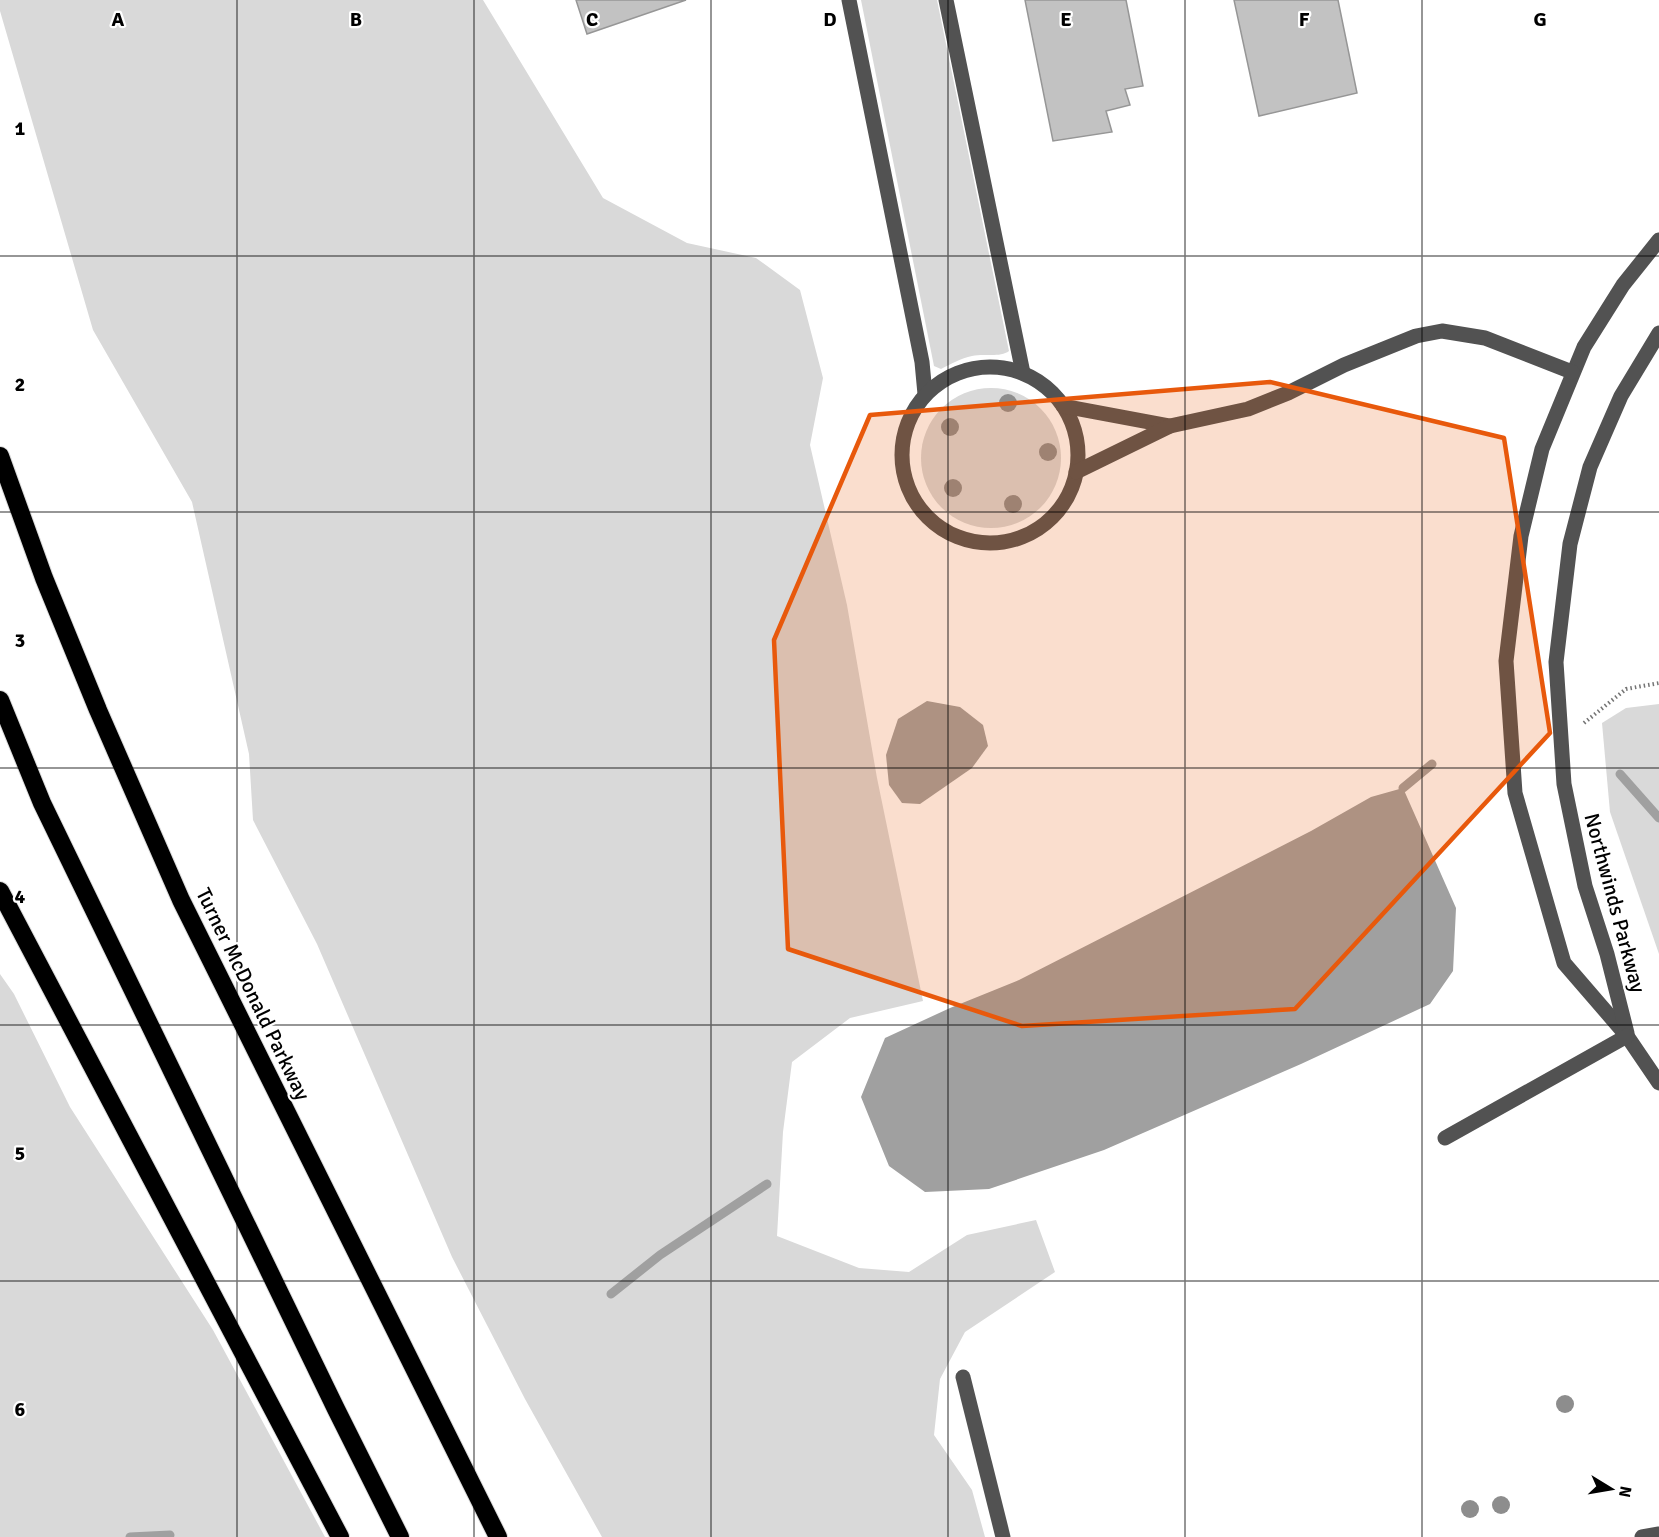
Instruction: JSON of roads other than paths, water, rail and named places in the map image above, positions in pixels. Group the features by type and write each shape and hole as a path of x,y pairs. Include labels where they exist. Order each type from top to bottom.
{"highway":[{"name":"Turner McDonald Parkway","path":"0,456 44,578 98,710 181,900 498,1537"},
{"path":"0,700 42,803 330,1398 400,1537"},
{"path":"0,891 340,1537"}],"street":[{"path":"849,0 920,351 926,394"},
{"path":"946,0 1023,373"},
{"name":"Northwinds Parkway","path":"1659,240 1623,285 1584,347 1542,449 1521,536 1506,661 1515,793 1564,963 1628,1036 1659,1083"},
{"path":"1076,472 1170,426 1248,409 1288,393 1344,365 1416,336 1442,332 1485,338 1572,372"},
{"name":"Northwinds Parkway","path":"1628,1036 1607,954 1585,886 1564,784 1556,662 1570,544 1590,467 1622,396 1659,333"},
{"path":"997,367 1023,373 1046,386 1064,406 1073,427 1078,449 1076,472 1067,498 1050,519 1028,535 1002,543 975,543 949,534 927,518 911,496 902,470 902,443 910,416 926,394 946,378 971,369 997,367"},
{"path":"1064,406 1170,426"},
{"path":"1445,1138 1628,1036"},
{"path":"963,1377 1003,1537"}],"waterway":[{"path":"1403,788 1432,764"},
{"path":"1620,774 1659,818"},
{"path":"611,1294 660,1255 767,1184"},
{"path":"130,1537 170,1535"}]}
